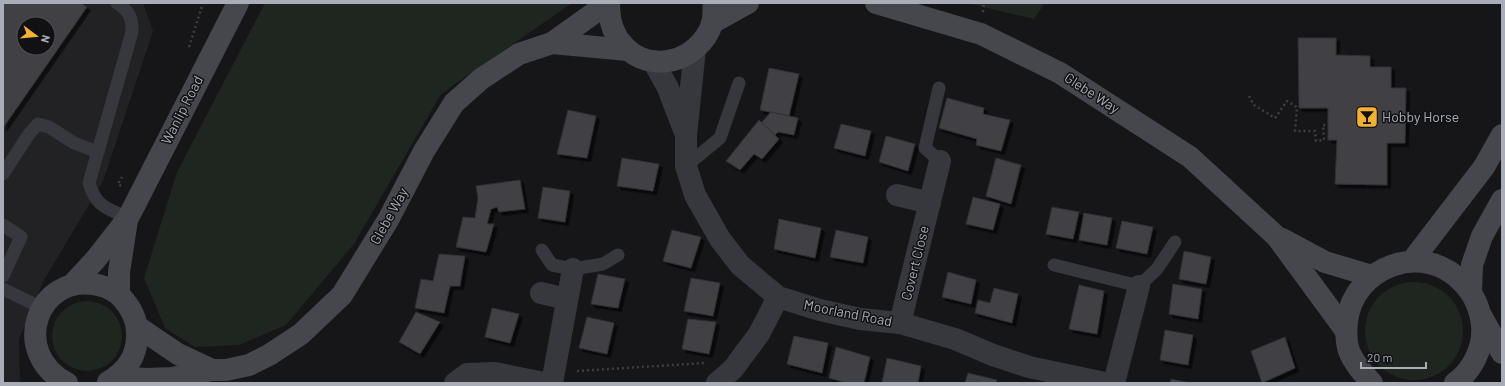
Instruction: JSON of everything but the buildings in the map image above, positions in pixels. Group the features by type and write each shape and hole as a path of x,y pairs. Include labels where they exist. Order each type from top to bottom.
{"street":[{"name":"Wanlip Road","path":"72,285 96,259 128,218 238,3"},
{"name":"Glebe Way","path":"111,380 172,378 212,370 226,370 249,365 269,355 301,334 342,295 388,220 424,151 454,103 481,79 519,54 552,43 608,3"},
{"path":"608,3 609,20 616,36 628,50 640,57 653,61 668,61 682,57 695,49 706,37 713,13 748,3"},
{"name":"Glebe Way","path":"876,3 981,34 1060,73 1190,157 1277,237 1346,331"},
{"name":"Glebe Way","path":"552,43 628,50"},
{"name":"Moorland Road","path":"695,49 686,135 686,166 695,195 720,239 740,265 778,297 820,310 860,319 900,324 955,339 993,355 1026,375 1105,383"},
{"name":"Moorland Road","path":"653,61 668,88 686,135"},
{"path":"1412,261 1484,167 1502,135"},
{"name":"Covert Close","path":"900,324 940,160"},
{"path":"897,195 930,203"},
{"path":"1471,291 1472,265 1477,250 1482,236 1502,200"},
{"name":"Wanlip Road","path":"119,294 119,272 128,218"},
{"name":"Glebe Way","path":"1277,237 1326,262 1372,276"},
{"path":"1362,378 1349,351 1346,331 1349,310 1358,291 1372,276 1391,265 1412,261 1434,264 1455,274 1471,291 1481,314 1502,353"},
{"path":"455,383 467,374 495,373 550,379 573,269"},
{"path":"67,383 56,377 41,374 35,339 36,321 42,308 53,295 72,285 88,283 105,287 119,294 131,308 138,327 137,345 131,362 111,380"},
{"path":"1114,383 1139,286"},
{"path":"540,293 567,299"},
{"path":"717,383 733,370 759,334 778,297"},
{"path":"1455,383 1461,379 1472,365 1480,349 1482,332 1481,314"},
{"name":"Glebe Way","path":"138,327 178,354 212,370"}],"lane":[{"path":"117,3 126,9 132,20 132,32 89,183 92,193 99,203 128,218"},
{"path":"686,166 720,138 739,83"},
{"path":"938,88 924,148 940,160"},
{"path":"3,174 29,134 38,124 49,127 74,143 98,152"},
{"path":"3,225 21,237 3,276"},
{"path":"1054,265 1139,286 1157,269 1175,242"},
{"path":"542,250 552,265 573,269 603,264 618,255"},
{"path":"3,289 42,308"}],"path":[{"path":"1249,96 1254,105 1274,118 1288,100 1297,107 1295,131 1315,131 1316,141 1324,140 1323,126 1329,126"},
{"path":"550,379 708,363"}],"shaded area":[{"path":"3,3 143,3 153,31 103,181 44,280 19,339 20,383 3,383"},
{"path":"265,3 572,3 441,94 354,244 286,325 239,345 195,347 165,328 144,278 177,172"},
{"path":"966,3 1045,3 1034,19"},
{"path":"1414,282 1433,286 1449,296 1459,312 1463,331 1459,350 1449,366 1433,376 1414,380 1395,376 1379,366 1369,350 1365,331 1369,312 1379,296 1395,286"},
{"path":"80,301 94,301 107,307 116,316 122,329 120,349 112,361 94,371 80,371 67,365 58,356 52,343 52,329 58,316 67,307"}],"place":[{"name":"Hobby Horse","path":"1367,117"}]}
